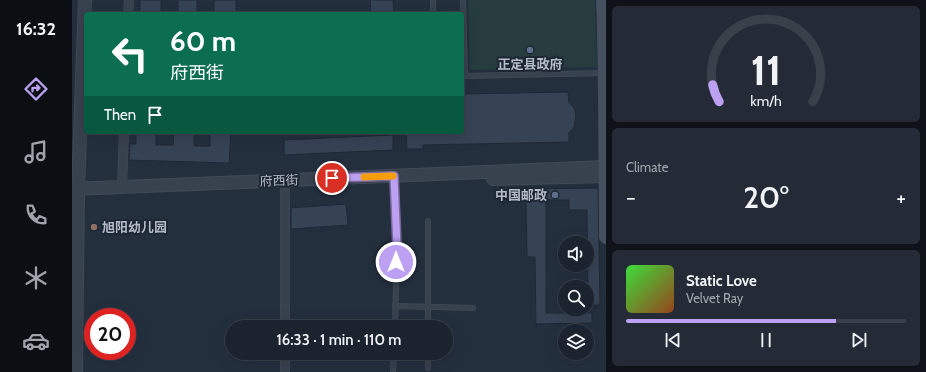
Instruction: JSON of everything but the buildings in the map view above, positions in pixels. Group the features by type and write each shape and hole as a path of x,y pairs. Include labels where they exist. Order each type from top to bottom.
{"main road":[{"path":"603,0 606,237"}],"street":[{"path":"85,0 85,12"},
{"path":"128,12 129,0"},
{"path":"76,372 75,193 84,51"},
{"path":"122,187 124,134"},
{"name":"府西街","path":"75,193 122,187 285,184 605,172"},
{"path":"75,193 285,184 285,320"},
{"path":"285,360 285,372"}],"lane":[{"path":"433,0 433,12"},
{"path":"463,0 463,12"},
{"path":"464,75 605,73"},
{"path":"394,179 397,247 395,320"},
{"path":"428,220 428,320"},
{"path":"395,306 473,308"},
{"path":"394,360 394,372"},
{"path":"428,360 428,368"}],"green space":[{"name":"正定县政府","path":"468,0 595,0 597,67 470,70"}],"slow traffic":[{"path":"364,177 393,176"}],"place":[{"name":"正定县政府","path":"530,50"},
{"name":"中国邮政","path":"555,195"},
{"name":"旭阳幼儿园","path":"94,227"}],"route":[{"path":"332,178 394,176 397,247 396,262"}]}
